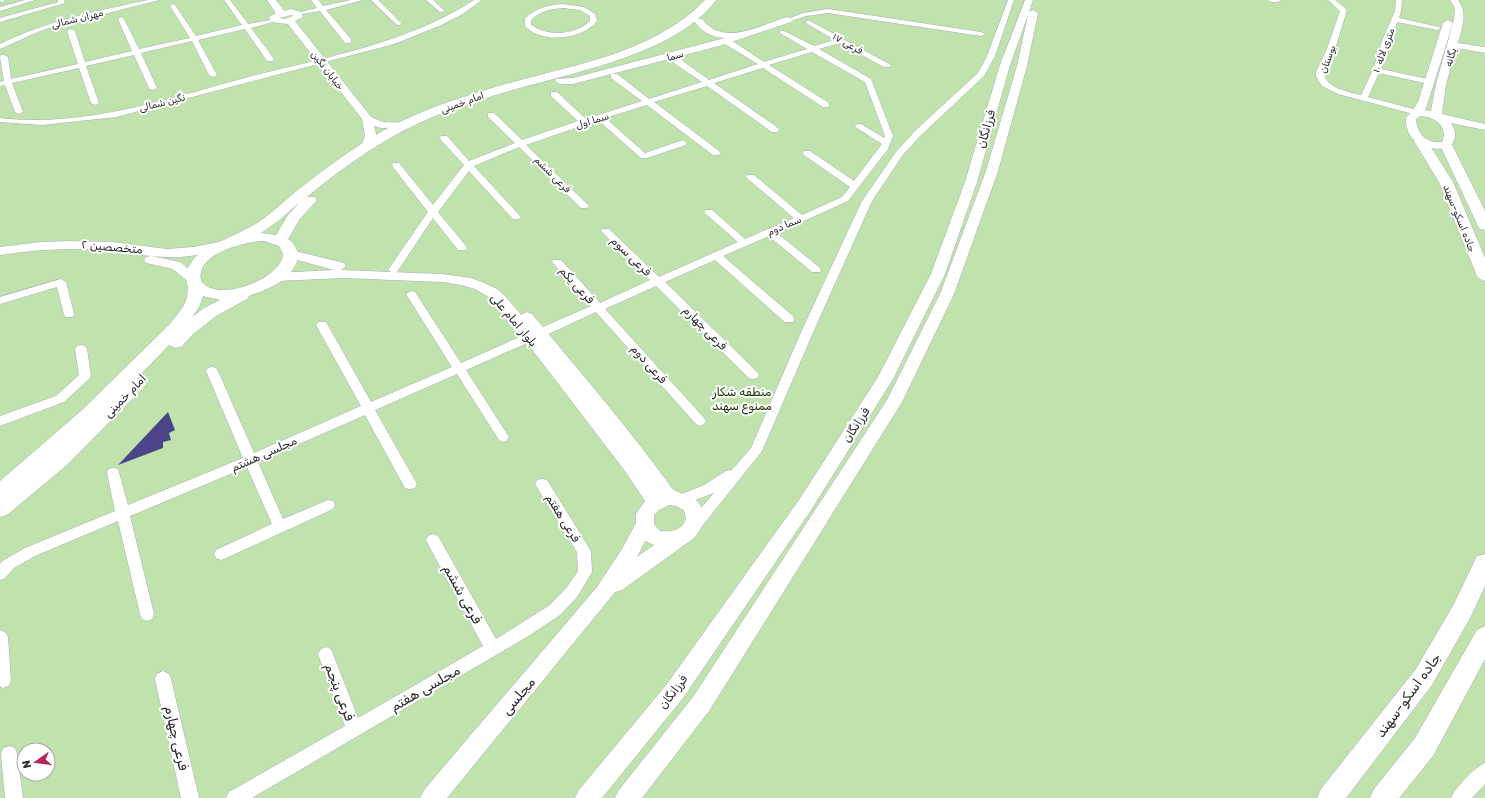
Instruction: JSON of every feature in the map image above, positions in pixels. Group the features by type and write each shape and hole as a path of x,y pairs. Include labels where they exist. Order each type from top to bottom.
{"main road":[{"path":"271,0 282,14"},
{"name":"امام خمینی","path":"0,492 71,432 105,400 174,329 188,312 195,299 194,269 210,252 261,227 344,162 367,146 405,125 444,108 498,89 557,75 646,46 671,33 700,12 711,0"},
{"name":"امام خمینی","path":"280,241 293,218 313,197 336,177 370,154 417,129 468,107 513,92 560,81 610,66 645,53 687,30 725,0"},
{"name":"فرزانگان","path":"587,798 675,691 805,505 885,380 938,274 971,182 1005,65 1029,0"},
{"name":"فرزانگان","path":"627,798 701,704 894,402 947,294 992,171 1022,66 1036,0"},
{"name":"یگانه","path":"1418,113 1447,30 1449,5 1459,6 1460,16 1436,106 1437,116"},
{"path":"292,12 294,18 278,22 274,20 274,17 292,12"},
{"name":"خیابان نگین","path":"294,18 321,61 367,119"},
{"name":"سما","path":"560,81 573,81 661,59 788,20"},
{"path":"699,21 707,31 720,35 742,35"},
{"path":"1454,41 1485,49"},
{"path":"1437,116 1448,127 1450,137 1446,145 1432,146 1420,141 1414,135 1410,123 1411,118 1418,113 1437,116 1485,126"},
{"path":"367,119 381,125 405,125"},
{"path":"367,119 372,134 371,142 367,146"},
{"name":"جاده اسکو-سهند","path":"1420,141 1446,182 1485,276"},
{"name":"جاده اسکو-سهند","path":"1446,145 1485,226"},
{"path":"0,257 50,251 120,254 175,265 206,292 218,294 234,293 252,289 268,282 289,264 291,254 287,246 280,241 270,238 255,237 227,244"},
{"name":"متخصصین ۲","path":"0,251 26,247 68,244 112,246 175,253 198,251 227,244"},
{"name":"بلوار امام علی","path":"291,254 330,265 461,280 488,290 498,297 535,335 631,466 669,500"},
{"name":"بلوار امام علی","path":"276,276 311,273 391,273"},
{"name":"امام خمینی","path":"0,509 66,454 118,404 188,330 210,312 252,289"},
{"path":"669,500 691,506 695,516 693,527 687,534 677,539 666,541 656,538 648,533 644,525 644,516 648,508 669,500"},
{"name":"مجلسی","path":"432,798 604,593 629,554 644,525"},
{"name":"مجلسی","path":"604,593 645,561 677,539"},
{"name":"جاده اسکو-سهند","path":"1330,798 1424,677 1462,611 1485,563"},
{"path":"1383,798 1424,747 1485,637"}],"street":[{"path":"0,8 32,0"},
{"path":"0,20 62,3 60,0"},
{"name":"مهران شمالی","path":"0,47 40,24 156,0"},
{"path":"227,0 270,59"},
{"path":"314,0 348,40"},
{"path":"294,18 321,9 360,0"},
{"path":"374,0 400,24"},
{"path":"430,0 442,11"},
{"name":"نگین شمالی","path":"0,120 21,123 71,121 113,115 377,48 422,32 443,22 478,0"},
{"path":"578,7 592,13 594,19 590,25 580,31 564,34 544,33 532,29 528,23 528,19 544,10 558,7 578,7 585,0"},
{"path":"693,527 756,451 809,328 867,201 898,154 918,133 981,74 991,56 1011,0"},
{"path":"1271,0 1278,0"},
{"name":"بوستان","path":"1331,0 1340,5 1344,10 1320,76 1325,84 1331,88 1363,99 1385,104"},
{"name":"۱۰ متری لاله","path":"1363,99 1377,70 1398,11 1399,0"},
{"path":"173,6 214,75"},
{"path":"788,20 805,14 828,11 981,34"},
{"path":"24,14 40,24"},
{"path":"121,19 154,88"},
{"path":"1394,19 1437,28"},
{"path":"4,83 274,20"},
{"name":"فرعی ۱۷","path":"808,22 887,65"},
{"path":"71,31 95,103"},
{"path":"782,32 860,75 868,81 889,136 887,143 858,126"},
{"name":"سما اول","path":"391,273 432,212 468,166 473,162 521,143 841,40"},
{"path":"728,42 826,105"},
{"path":"4,57 4,83 19,112"},
{"path":"674,59 775,130"},
{"path":"1377,70 1429,82"},
{"path":"614,76 716,153"},
{"path":"554,94 585,123"},
{"path":"1385,104 1418,113"},
{"path":"1385,104 1400,111 1410,123"},
{"path":"492,115 521,143"},
{"path":"600,118 644,156 683,143"},
{"path":"444,138 516,217"},
{"name":"فرعی ششم","path":"521,143 584,206"},
{"name":"سما دوم","path":"535,335 743,242 844,199 887,143"},
{"path":"807,153 855,186"},
{"path":"396,165 462,248"},
{"path":"751,177 800,218"},
{"path":"709,212 743,242"},
{"name":"فرعی سوم","path":"606,231 657,280"},
{"path":"769,231 816,270"},
{"path":"716,254 789,319"},
{"name":"فرعی یکم","path":"557,262 597,307"},
{"name":"فرعی چهارم","path":"657,280 752,375"},
{"path":"0,301 61,282 69,314"},
{"path":"411,294 503,437"},
{"name":"فرعی دوم","path":"597,307 700,421"},
{"path":"322,325 410,484"},
{"name":"مجلسی هشتم","path":"0,574 9,564 30,552 251,460 535,335"},
{"path":"0,421 60,399 85,376 81,349"},
{"path":"212,371 280,527"},
{"path":"669,500 709,488 741,469"},
{"path":"113,473 147,614"},
{"name":"فرعی هفتم","path":"542,484 584,552"},
{"path":"221,554 328,505"},
{"name":"فرعی ششم","path":"433,540 493,649"},
{"name":"مجلسی هفتم","path":"235,798 493,649 555,610 572,592 585,572 584,552"},
{"path":"0,637 3,680"},
{"name":"فرعی پنجم","path":"326,654 354,729"},
{"name":"فرعی چهارم","path":"163,679 190,798"},
{"path":"9,754 14,798"},
{"path":"1460,798 1485,772"}],"green space":[{"name":"منطقه شکار ممنوع سهند","path":"0,0 1485,0 1485,798 0,798"}],"building":[{"path":"168,412 175,430 169,433 171,440 163,442 163,448 118,465"}]}
